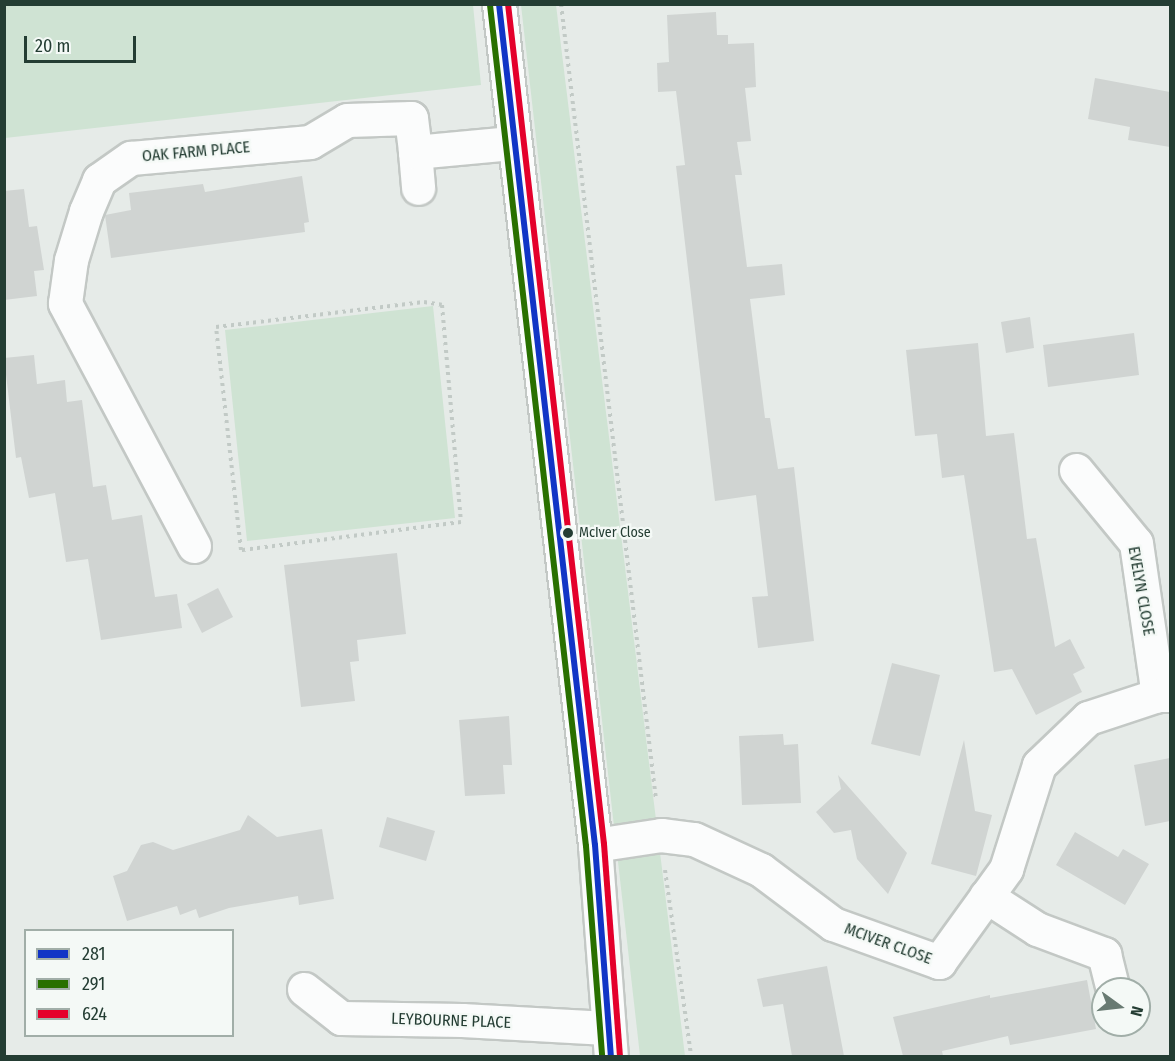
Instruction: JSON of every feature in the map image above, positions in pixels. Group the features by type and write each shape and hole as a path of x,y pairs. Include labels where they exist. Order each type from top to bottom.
{"street":[{"path":"499,4 512,143 594,845 609,1042"},
{"name":"OAK FARM PLACE","path":"195,546 65,303 71,260 86,211 99,180 131,158 310,142 347,120 411,118 418,188"},
{"path":"415,152 512,143"},
{"name":"EVELYN CLOSE","path":"1076,470 1136,543 1164,695"},
{"name":"MCIVER CLOSE","path":"594,845 661,836 694,839 760,870 833,924 939,962 1006,869 1039,765 1088,718 1164,695"},
{"path":"986,896 1037,929 1104,954 1110,977"},
{"name":"LEYBOURNE PLACE","path":"304,989 341,1018 462,1020 609,1042"}],"path":[{"path":"561,4 661,836 691,1056"},
{"path":"424,302 442,305 461,522 242,550 216,327 424,302"}],"green space":[{"path":"4,5 473,5 481,85 5,138"},
{"path":"521,5 556,5 685,1056 640,1056"},
{"path":"433,306 455,518 247,541 225,330"}],"building":[{"path":"716,12 717,35 728,35 728,44 754,43 756,87 745,88 751,141 737,142 742,175 735,175 747,267 782,264 785,295 750,299 765,418 770,418 778,469 794,467 814,641 758,648 752,597 768,596 756,495 715,501 676,166 685,165 676,91 658,92 657,63 669,62 667,15"},
{"path":"1095,78 1170,92 1170,147 1128,140 1130,127 1088,119"},
{"path":"302,176 309,222 304,223 305,232 111,258 105,215 131,210 129,193 203,184 205,192"},
{"path":"24,189 29,227 37,226 44,270 34,271 37,296 4,300 4,191"},
{"path":"1030,317 1034,348 1006,353 1001,322"},
{"path":"1134,333 1139,375 1048,387 1043,345"},
{"path":"978,343 986,436 1014,433 1027,539 1036,538 1055,647 1070,639 1085,668 1073,674 1082,692 1036,715 1012,669 994,672 964,475 942,478 937,434 915,436 906,350"},
{"path":"34,355 37,384 65,380 67,402 82,400 93,487 106,485 112,520 142,515 155,597 177,594 182,628 101,640 88,559 66,562 55,493 29,498 21,457 16,458 4,358"},
{"path":"397,553 406,634 357,640 359,661 350,662 355,701 301,707 284,565"},
{"path":"218,588 233,617 202,633 187,604"},
{"path":"892,663 940,675 920,756 871,744"},
{"path":"509,716 512,765 503,765 505,794 465,796 459,720"},
{"path":"783,734 784,745 798,744 801,803 742,805 739,736"},
{"path":"964,740 975,811 992,815 976,876 931,864"},
{"path":"1170,758 1170,821 1145,826 1134,765"},
{"path":"838,775 907,853 888,894 857,859 851,830 834,833 816,812 841,789"},
{"path":"248,815 277,837 322,829 334,899 299,905 298,896 229,908 199,918 196,909 180,915 177,906 127,921 113,876 127,871 141,845 153,842 173,850 240,830"},
{"path":"387,817 435,831 426,861 379,847"},
{"path":"1075,832 1118,857 1123,849 1149,864 1125,905 1056,865"},
{"path":"827,966 844,1056 792,1056 783,1004 763,1007 757,979"},
{"path":"1087,980 1091,1002 1091,1030 1010,1045 1008,1036 942,1051 943,1056 903,1056 893,1017 990,995 990,998"}],"transit line":[{"name":"281","path":"499,4 595,845 611,1056"},
{"name":"624","path":"508,4 604,844 620,1055"},
{"name":"291","path":"490,5 586,846 602,1056"}],"place":[{"name":"McIver Close","path":"568,533"}]}
